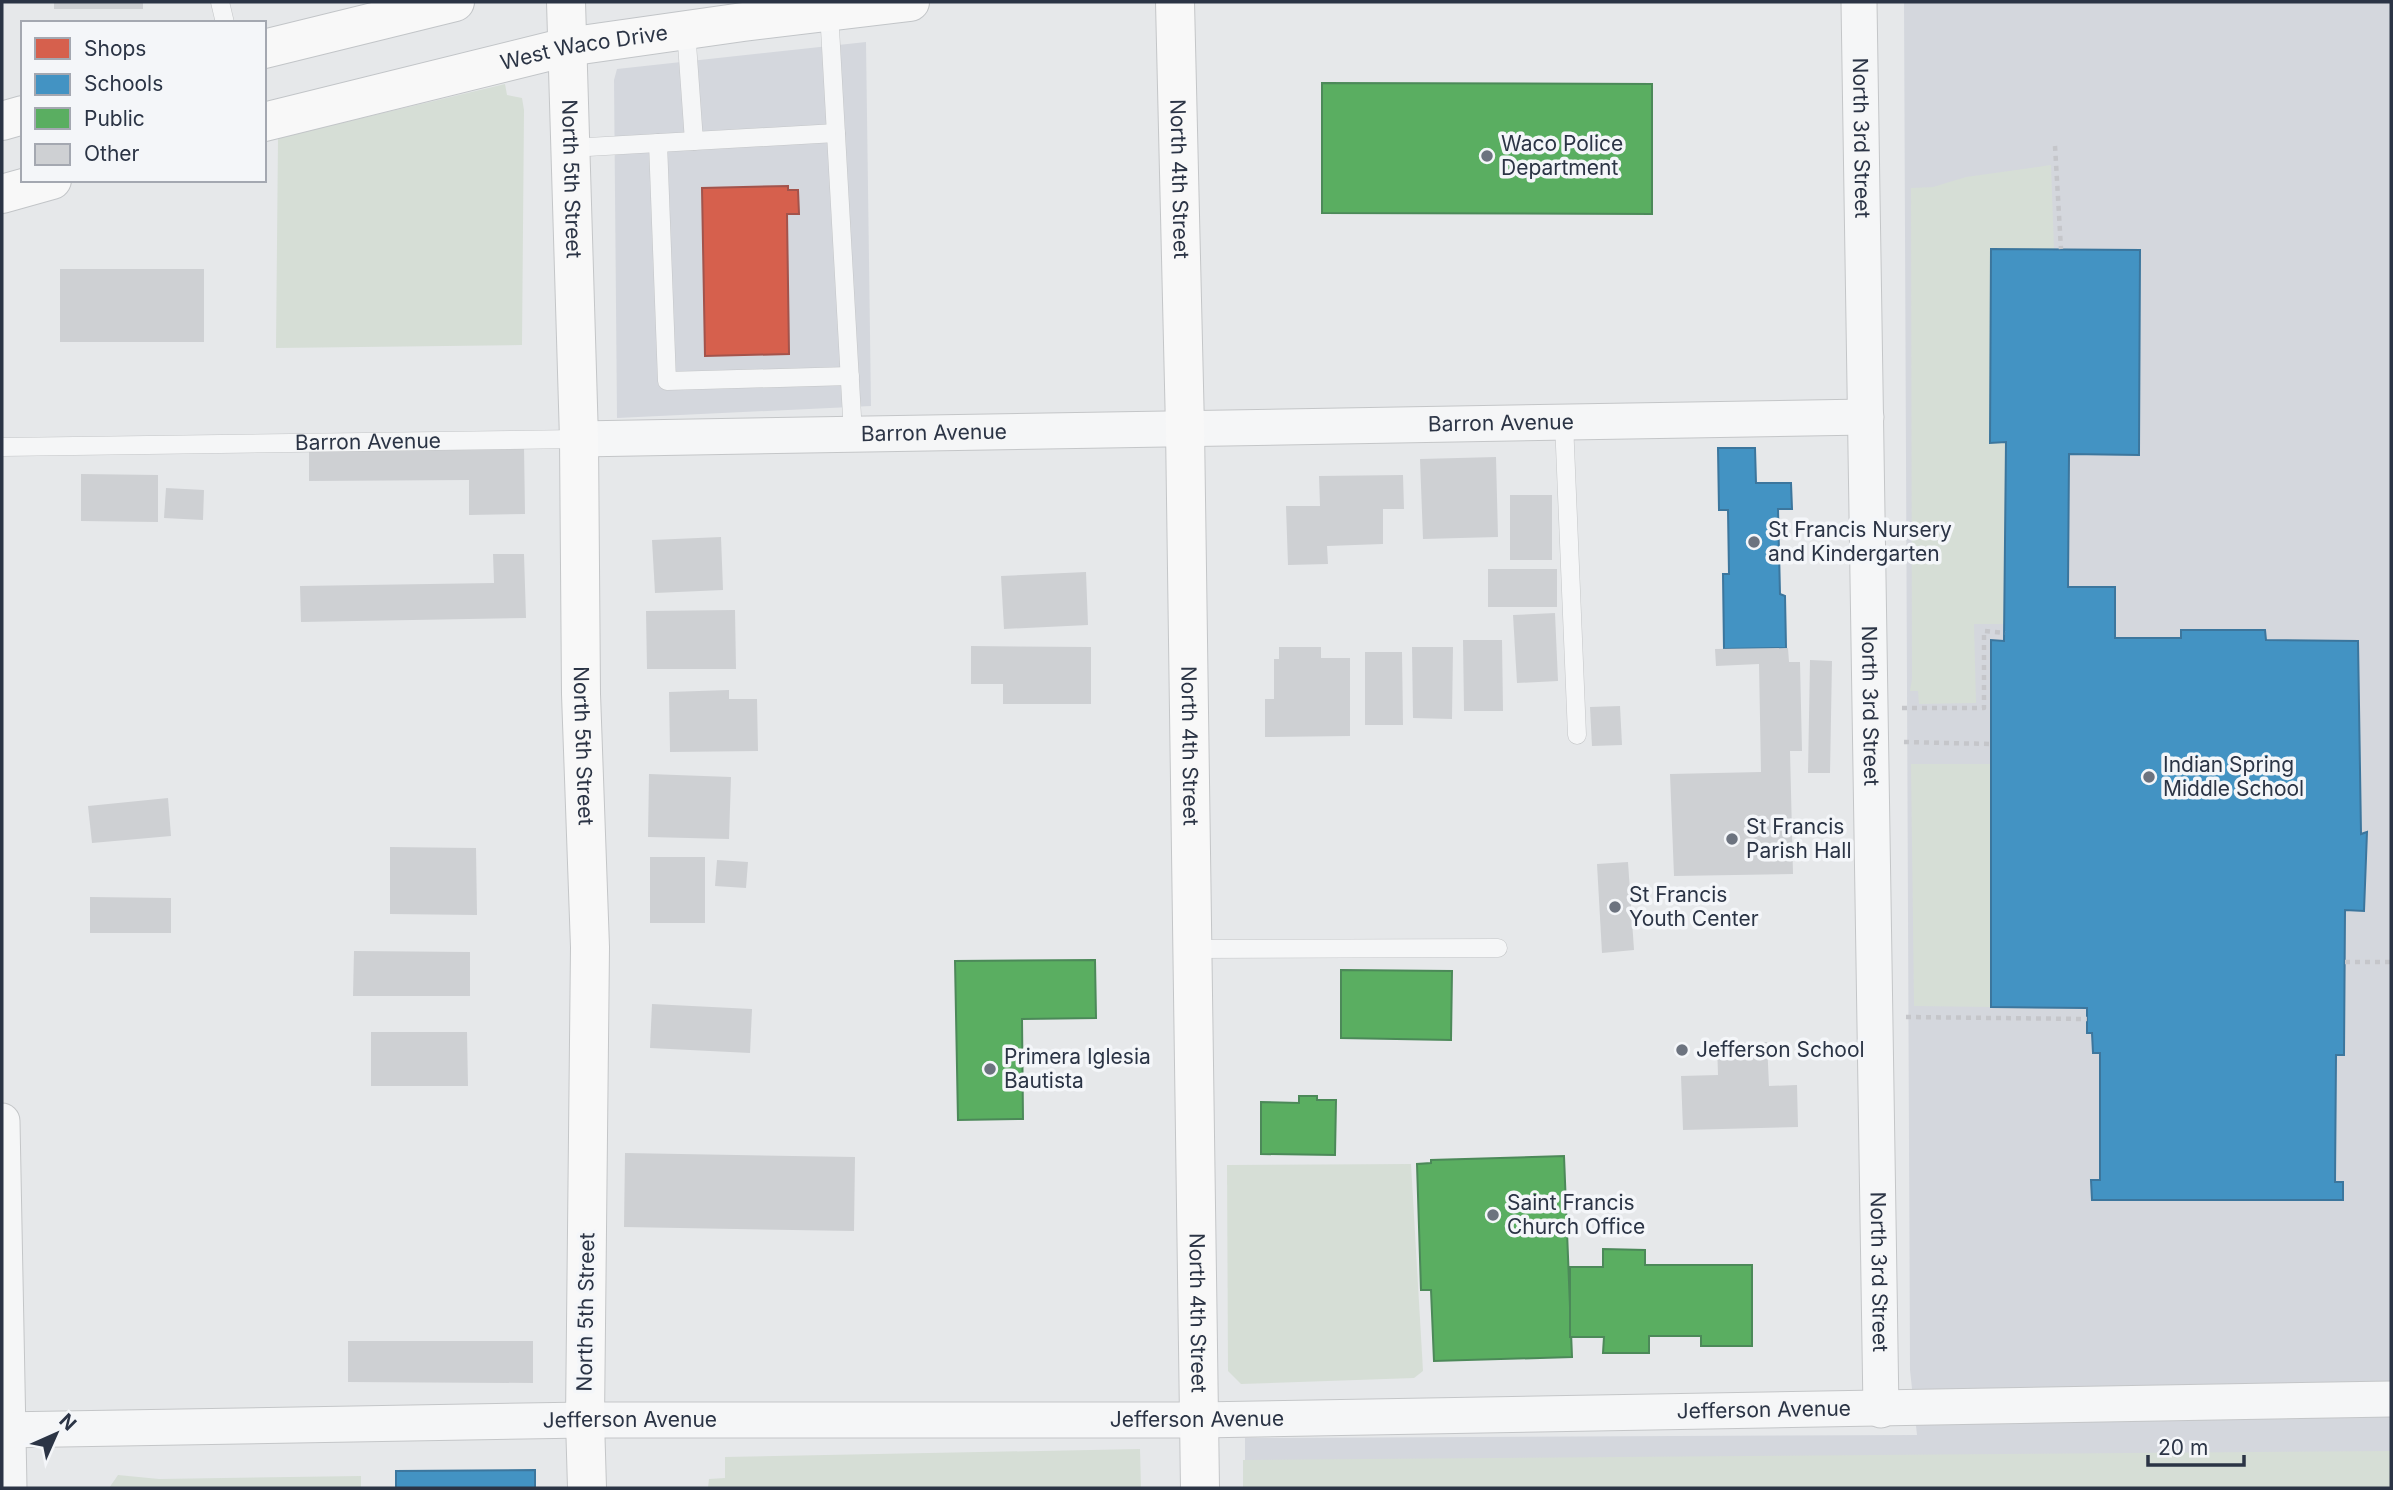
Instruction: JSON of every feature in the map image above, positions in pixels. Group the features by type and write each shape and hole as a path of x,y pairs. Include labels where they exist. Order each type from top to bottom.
{"street":[{"path":"266,48 452,2"},
{"name":"North 5th Street","path":"566,2 579,439 581,694 590,947 585,1420 587,1488"},
{"name":"West Waco Drive","path":"266,122 567,47 910,2"},
{"name":"North 4th Street","path":"1175,2 1185,428 1200,1488"},
{"name":"North 3rd Street","path":"1859,2 1881,1410"},
{"path":"2,121 21,116"},
{"path":"2,194 45,182"},
{"name":"Barron Avenue","path":"579,439 1866,416"},
{"path":"2,1121 5,1430 9,1488"},
{"name":"Jefferson Avenue","path":"5,1430 585,1420 1199,1420 2391,1399"}],"lane":[{"path":"220,2 225,21"},
{"path":"828,11 853,434"},
{"path":"686,30 694,141"},
{"path":"570,148 836,133"},
{"path":"658,143 667,381 850,376"},
{"path":"1564,422 1577,735"},
{"name":"Barron Avenue","path":"2,447 579,439"},
{"path":"1193,949 1498,947"}],"path":[{"path":"2055,146 2061,249"},
{"path":"1870,709 1984,708 1984,631 2004,633"},
{"path":"1921,742 1991,744"},
{"path":"2344,962 2391,962"},
{"path":"1875,1016 2087,1019"}],"shaded area":[{"name":"Indian Spring Middle School","path":"1904,2 2391,2 2391,1488 1245,1488 1245,1438 1917,1435 1910,1370"},
{"path":"866,42 871,406 617,418 614,80 617,69"},
{"path":"505,84 507,95 522,98 524,110 522,345 276,348 278,138"},
{"path":"2051,165 2054,249 1991,249 1991,443 2006,442 2005,624 1974,624 1976,703 1919,704 1918,691 1910,691 1911,188 1933,187 1966,177"},
{"path":"1911,764 1990,764 1991,1007 1914,1006"},
{"path":"1411,1164 1423,1371 1414,1378 1241,1384 1228,1371 1227,1165"},
{"path":"1140,1449 1141,1488 708,1488 709,1479 725,1478 725,1457"},
{"path":"2391,1451 2391,1488 1243,1488 1243,1460"},
{"path":"118,1475 159,1479 361,1476 361,1488 109,1488"}],"building: Shops":[{"path":"788,186 788,190 798,190 799,214 787,214 789,354 705,356 702,188"}],"building: Schools":[{"path":"1991,249 2140,250 2139,455 2069,454 2068,587 2115,587 2115,638 2181,638 2181,630 2265,630 2266,640 2358,641 2361,834 2367,832 2364,911 2345,910 2344,1055 2336,1055 2335,1182 2343,1182 2343,1200 2092,1200 2091,1180 2100,1180 2100,1053 2093,1053 2092,1033 2087,1033 2087,1008 1991,1007 1991,640 2004,641 2006,442 1990,443"},
{"name":"St Francis Nursery and Kindergarten","path":"1718,448 1755,448 1756,483 1791,483 1792,509 1778,509 1780,594 1785,596 1786,648 1724,649 1723,574 1729,574 1728,510 1719,510"},
{"path":"535,1470 535,1488 396,1488 396,1471"}],"building: Public":[{"name":"Waco Police Department","path":"1322,83 1652,84 1652,214 1322,213"},
{"name":"Primera Iglesia Bautista","path":"1095,960 1096,1018 1022,1019 1023,1119 958,1120 955,961"},
{"path":"1341,970 1452,971 1451,1040 1341,1038"},
{"path":"1299,1096 1336,1100 1335,1155 1261,1154 1261,1102 1299,1103"},
{"name":"Saint Francis Church Office","path":"1564,1156 1572,1357 1434,1361 1431,1290 1421,1290 1417,1164 1431,1163 1431,1160"},
{"path":"1603,1249 1645,1250 1645,1265 1752,1265 1752,1346 1701,1346 1701,1336 1649,1336 1649,1353 1603,1353 1604,1337 1570,1337 1570,1267 1603,1267"}],"building: Other":[{"path":"54,2 143,2 143,9 54,9"},
{"path":"60,269 204,269 204,342 60,342"},
{"path":"524,446 525,514 469,515 469,480 309,481 309,448"},
{"path":"1496,457 1498,537 1423,539 1420,459"},
{"path":"81,474 158,475 158,522 81,521"},
{"path":"1403,475 1404,509 1383,509 1383,544 1327,546 1328,564 1288,565 1286,506 1320,506 1319,476"},
{"path":"166,488 204,490 203,520 164,518"},
{"path":"1510,495 1552,495 1552,560 1510,560"},
{"path":"721,537 723,590 655,593 652,540"},
{"path":"493,554 524,554 526,618 301,622 300,586 494,583"},
{"path":"1488,569 1557,569 1557,607 1488,607"},
{"path":"1086,572 1088,625 1004,629 1001,576"},
{"path":"735,610 736,669 647,669 646,611"},
{"path":"1555,613 1558,681 1517,683 1513,615"},
{"path":"1463,640 1502,640 1503,711 1464,711"},
{"path":"971,646 1091,647 1091,704 1003,704 1003,684 971,684"},
{"path":"1279,647 1321,647 1321,658 1350,658 1350,736 1265,737 1265,699 1274,699 1274,659 1279,659"},
{"path":"1412,647 1453,647 1452,719 1413,718"},
{"path":"1788,648 1789,662 1800,662 1802,751 1790,751 1793,874 1674,876 1670,774 1761,772 1759,664 1716,666 1715,649"},
{"path":"1365,652 1402,652 1403,725 1365,725"},
{"path":"1810,660 1832,661 1830,773 1808,773"},
{"path":"729,690 729,699 757,699 758,751 670,752 669,692"},
{"path":"1620,706 1622,745 1592,746 1590,707"},
{"path":"649,774 731,777 729,839 648,837"},
{"path":"168,798 171,836 92,843 88,806"},
{"path":"390,847 476,848 477,915 390,914"},
{"path":"650,857 705,857 705,923 650,923"},
{"path":"717,860 748,862 746,888 715,886"},
{"name":"St Francis Youth Center","path":"1628,862 1634,950 1602,953 1597,864"},
{"path":"90,897 171,898 171,933 90,933"},
{"path":"354,951 470,952 470,996 353,996"},
{"path":"652,1004 752,1009 750,1053 650,1048"},
{"path":"371,1032 467,1032 468,1086 371,1086"},
{"path":"1767,1042 1769,1086 1797,1085 1798,1127 1683,1130 1681,1076 1718,1075 1717,1043"},
{"path":"625,1153 855,1157 854,1231 624,1227"},
{"path":"348,1341 533,1341 533,1383 348,1382"}],"place":[{"name":"Waco Police Department","path":"1487,156"},
{"name":"St Francis Nursery and Kindergarten","path":"1754,542"},
{"name":"Indian Spring Middle School","path":"2149,777"},
{"name":"St Francis Parish Hall","path":"1732,839"},
{"name":"St Francis Youth Center","path":"1615,907"},
{"name":"Jefferson School","path":"1682,1050"},
{"name":"Primera Iglesia Bautista","path":"990,1069"},
{"name":"Saint Francis Church Office","path":"1493,1215"}]}
